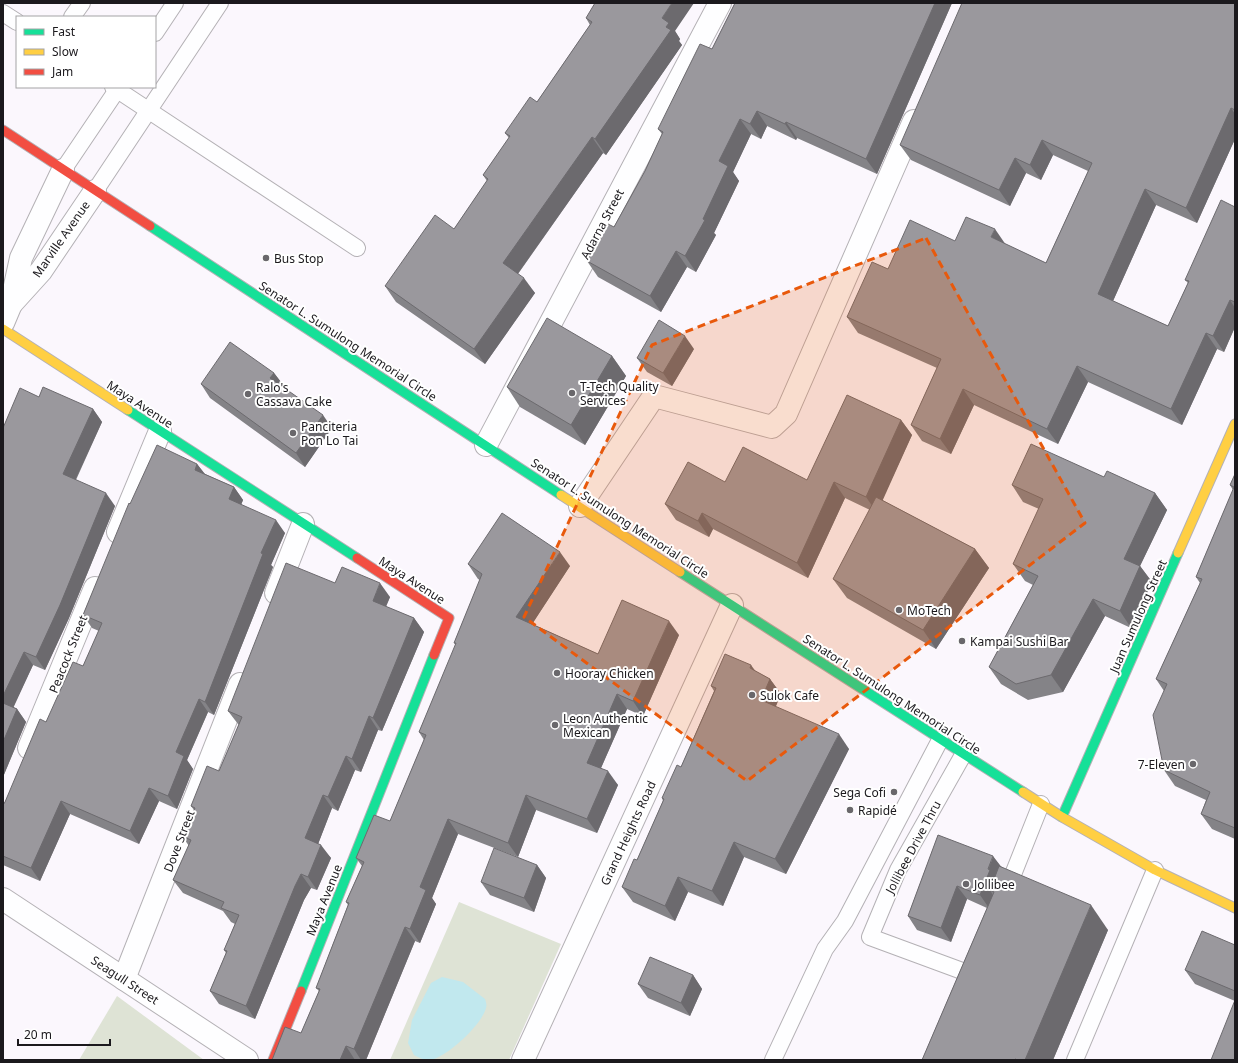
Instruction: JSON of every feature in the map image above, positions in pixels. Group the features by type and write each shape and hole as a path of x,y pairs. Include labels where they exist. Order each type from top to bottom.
{"main road":[{"name":"Senator L. Sumulong Memorial Circle","path":"3,130 94,191 963,755 1062,817 1155,870 1235,908"},
{"name":"Maya Avenue","path":"3,329 449,618 273,1060"},
{"name":"Juan Sumulong Street","path":"1062,817 1235,424"}],"street":[{"name":"Adarna Street","path":"486,445 720,3"},
{"path":"580,506 654,396 772,427 786,414 922,104"},
{"name":"Marville Avenue","path":"3,324 11,304 20,258 63,170"},
{"name":"Marville Avenue","path":"11,304 41,270 94,191"},
{"path":"112,548 160,431"},
{"path":"269,612 303,524"},
{"name":"Peacock Street","path":"21,766 103,569"},
{"name":"Grand Heights Road","path":"523,1060 732,605"},
{"name":"Dove Street","path":"124,979 248,663"},
{"name":"Seagull Street","path":"3,899 248,1060"}],"lane":[{"path":"73,16 82,3"},
{"path":"156,32 175,3"},
{"path":"94,191 220,3"},
{"path":"3,13 16,21"},
{"path":"63,170 116,88 357,248"},
{"path":"773,1060 825,949 845,921 940,740"},
{"name":"Jollibee Drive Thru","path":"963,755 898,870 870,937 973,975 982,954"},
{"path":"1002,904 1041,804"},
{"path":"1075,1060 1155,870"}],"highlighted area":[{"path":"926,238 1085,523 747,781 524,617 652,345"}],"shaded area":[{"path":"459,902 561,944 509,1060 390,1060"},
{"path":"117,996 204,1060 79,1060"}],"water":[{"path":"442,977 463,982 485,999 486,1007 483,1015 464,1038 441,1056 431,1060 426,1060 414,1055 408,1043 412,1020 431,983"}],"building":[{"path":"595,3 672,3 662,18 669,23 666,27 671,30 595,139 592,137 503,263 524,278 474,349 385,286 435,215 454,229 488,179 483,175 510,136 505,133 530,97 537,102 592,22 586,18"},
{"path":"735,3 935,3 866,159 786,122 785,124 757,111 750,124 740,119 719,161 728,166 703,219 705,220 685,256 676,251 650,296 587,261 608,224 614,227 645,171 663,132 658,129 700,44 712,49"},
{"path":"962,3 1235,3 1235,110 1231,108 1186,208 1145,189 1098,294 1168,326 1189,281 1185,280 1221,200 1235,207 1235,302 1230,300 1213,336 1206,333 1171,409 1077,366 1047,429 963,389 940,439 911,425 941,359 847,317 872,262 888,269 910,220 955,241 966,217 995,229 991,237 1046,263 1092,163 1042,140 1030,165 1015,158 999,190 900,145"},
{"path":"547,318 612,356 571,425 507,387"},
{"path":"659,320 685,336 663,373 637,358"},
{"path":"230,342 274,373 270,378 323,415 296,453 201,384"},
{"path":"43,387 93,409 63,474 106,493 60,605 36,657 24,652 3,696 3,428 20,388 39,397"},
{"path":"847,395 901,420 866,497 834,482 797,563 702,513 698,521 665,504 688,462 725,482 743,447 807,480"},
{"path":"1031,444 1104,477 1107,471 1155,493 1124,559 1140,566 1120,611 1093,599 1051,675 1016,684 989,667 1038,576 1013,564 1043,499 1012,485"},
{"path":"157,445 197,464 195,470 234,487 229,499 276,520 261,553 263,554 205,702 199,699 176,752 184,756 168,796 149,788 130,831 61,801 31,868 3,856 3,805 40,719 46,722 73,662 83,666 102,623 83,615 129,503 130,504"},
{"path":"1235,474 1235,828 1201,814 1210,792 1164,770 1153,715 1167,684 1156,679 1202,579 1196,577 1234,487 1230,485"},
{"path":"876,497 975,549 923,630 833,579"},
{"path":"502,513 560,552 516,617 598,654 622,600 669,621 633,701 617,694 587,763 608,771 587,819 526,795 508,843 448,819 420,887 426,890 410,929 405,927 354,1049 346,1046 340,1060 272,1060 285,1027 301,1033 320,989 316,988 349,903 346,902 364,862 356,858 374,815 390,821 426,735 419,732 456,643 454,643 482,574 468,564"},
{"path":"286,563 335,583 342,567 380,583 373,601 414,618 373,718 369,716 352,759 346,756 328,797 323,795 305,838 321,845 308,877 301,874 295,886 246,1006 210,991 227,951 224,950 239,915 221,908 224,902 173,880 191,840 182,836 195,808 191,806 207,766 219,771 242,717 228,711"},
{"path":"725,654 751,665 750,668 770,679 761,700 839,734 775,859 734,842 712,891 678,877 665,906 622,887 634,859 637,860 664,799 662,798 677,765 681,767 716,688 711,686"},
{"path":"3,703 17,709 3,742"},
{"name":"Jollibee","path":"938,835 993,856 988,869 990,870 980,895 957,886 941,928 908,916"},
{"path":"494,848 537,865 524,898 481,882"},
{"path":"999,866 1091,905 1025,1060 922,1060 994,892 990,890"},
{"path":"1202,931 1235,945 1235,991 1185,970"},
{"path":"650,957 693,975 681,1003 638,984"},
{"path":"1235,1000 1235,1060 1211,1060"}],"traffic: fast":[{"path":"150,226 561,495"},
{"path":"128,410 357,558"},
{"path":"1062,817 1178,553"},
{"path":"680,572 1023,792"},
{"path":"301,991 434,655"}],"traffic: slow":[{"path":"3,329 128,410"},
{"path":"1178,553 1235,424"},
{"path":"561,495 680,572"},
{"path":"1023,792 1062,817 1155,870 1235,908"}],"traffic: jam":[{"path":"3,130 150,226"},
{"path":"357,558 449,618 434,655"},
{"path":"273,1060 301,991"}],"place":[{"name":"Bus Stop","path":"266,258"},
{"name":"T-Tech Quality Services","path":"572,393"},
{"name":"Ralo's Cassava Cake","path":"248,394"},
{"name":"Panciteria Pon Lo Tai","path":"293,433"},
{"name":"MoTech","path":"899,610"},
{"name":"Kampai Sushi Bar","path":"962,641"},
{"name":"Hooray Chicken","path":"557,673"},
{"name":"Sulok Cafe","path":"752,695"},
{"name":"Leon Authentic Mexican","path":"555,725"},
{"name":"7-Eleven","path":"1193,764"},
{"name":"Sega Cofi","path":"894,792"},
{"name":"Rapidé","path":"850,810"},
{"name":"Jollibee","path":"966,884"}]}
